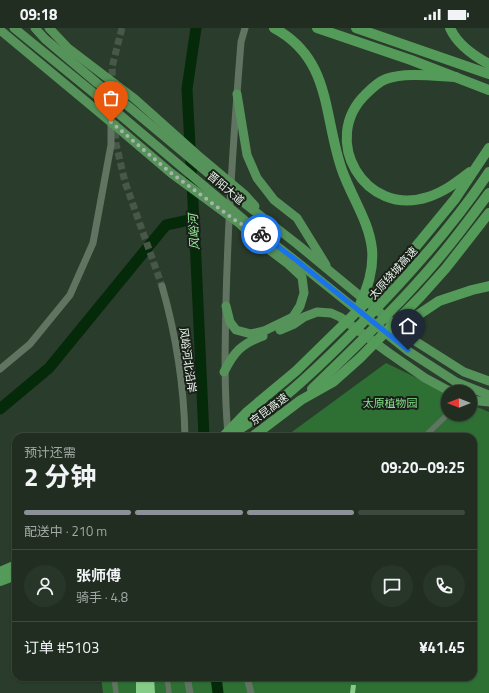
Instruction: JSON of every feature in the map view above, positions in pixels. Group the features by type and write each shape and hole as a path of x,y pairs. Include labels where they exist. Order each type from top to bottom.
{"highway":[{"name":"晋阳大道","path":"14,28 118,113 238,219 296,260 408,350 456,382 489,395"},
{"name":"晋阳大道","path":"35,28 97,83 242,197 277,229 412,340 464,372 489,381"},
{"path":"49,28 68,48 135,99 242,197"},
{"path":"274,28 282,32 304,52 319,77 341,166 369,235 373,261 369,295"},
{"path":"317,28 411,60 489,90"},
{"path":"356,28 489,74"},
{"path":"450,28 464,46 478,58 489,64"},
{"path":"0,30 171,173 238,219 255,239 288,264 302,277 304,293 300,306 293,317 264,331 251,334 236,330 230,322 226,306"},
{"path":"456,77 403,76 386,79 374,86 361,99 353,111 348,125 347,141 349,157 356,172 367,185 392,199 410,200 427,197 443,191 475,169"},
{"path":"237,94 247,155 257,178 274,200 297,218 331,273"},
{"path":"227,433 247,412 296,371 359,309 369,295 435,225 455,199 489,148"},
{"name":"太原绕城高速","path":"234,433 274,404 343,343 431,249 489,172"},
{"path":"301,400 390,312 440,256 489,193"},
{"path":"301,400 333,382 388,330 400,321 446,268 489,213"},
{"path":"400,321 415,317 439,301 489,286"},
{"path":"224,372 231,358 243,345 317,312 331,313 340,317 419,374 441,386"},
{"name":"京昆高速","path":"257,433 301,400"},
{"path":"477,401 489,402"},
{"path":"0,572 12,567"},
{"path":"0,582 12,576"}],"street":[{"path":"228,433 224,372 228,233 241,42 245,28"},
{"path":"0,370 30,344 70,295 93,243 114,125"},
{"name":"风峪河北沿岸","path":"162,286 172,321 179,363 185,433"},
{"path":"428,433 441,421"},
{"path":"114,681 116,693"},
{"path":"167,681 168,693"},
{"path":"188,681 190,693"},
{"path":"248,681 251,693"}],"green space":[{"name":"太原植物园","path":"386,363 441,390 441,421 477,421 477,407 489,412 489,693 103,693 102,681 477,681 477,433 290,433"}],"building":[{"path":"136,681 154,681 155,693 136,693"},
{"path":"351,685 356,685 355,693 350,693"}],"waterway":[{"name":"风峪河","path":"196,28 187,89 204,433"},
{"path":"0,409 49,368 166,225 194,219"},
{"name":"风峪河","path":"216,681 218,693"}],"tunnel":[{"path":"122,28 112,67 116,144 125,182 162,286"}],"way so far":[{"path":"111,122 171,173 239,223 254,229 261,234"}],"route":[{"path":"261,234 296,260 408,350"}]}
